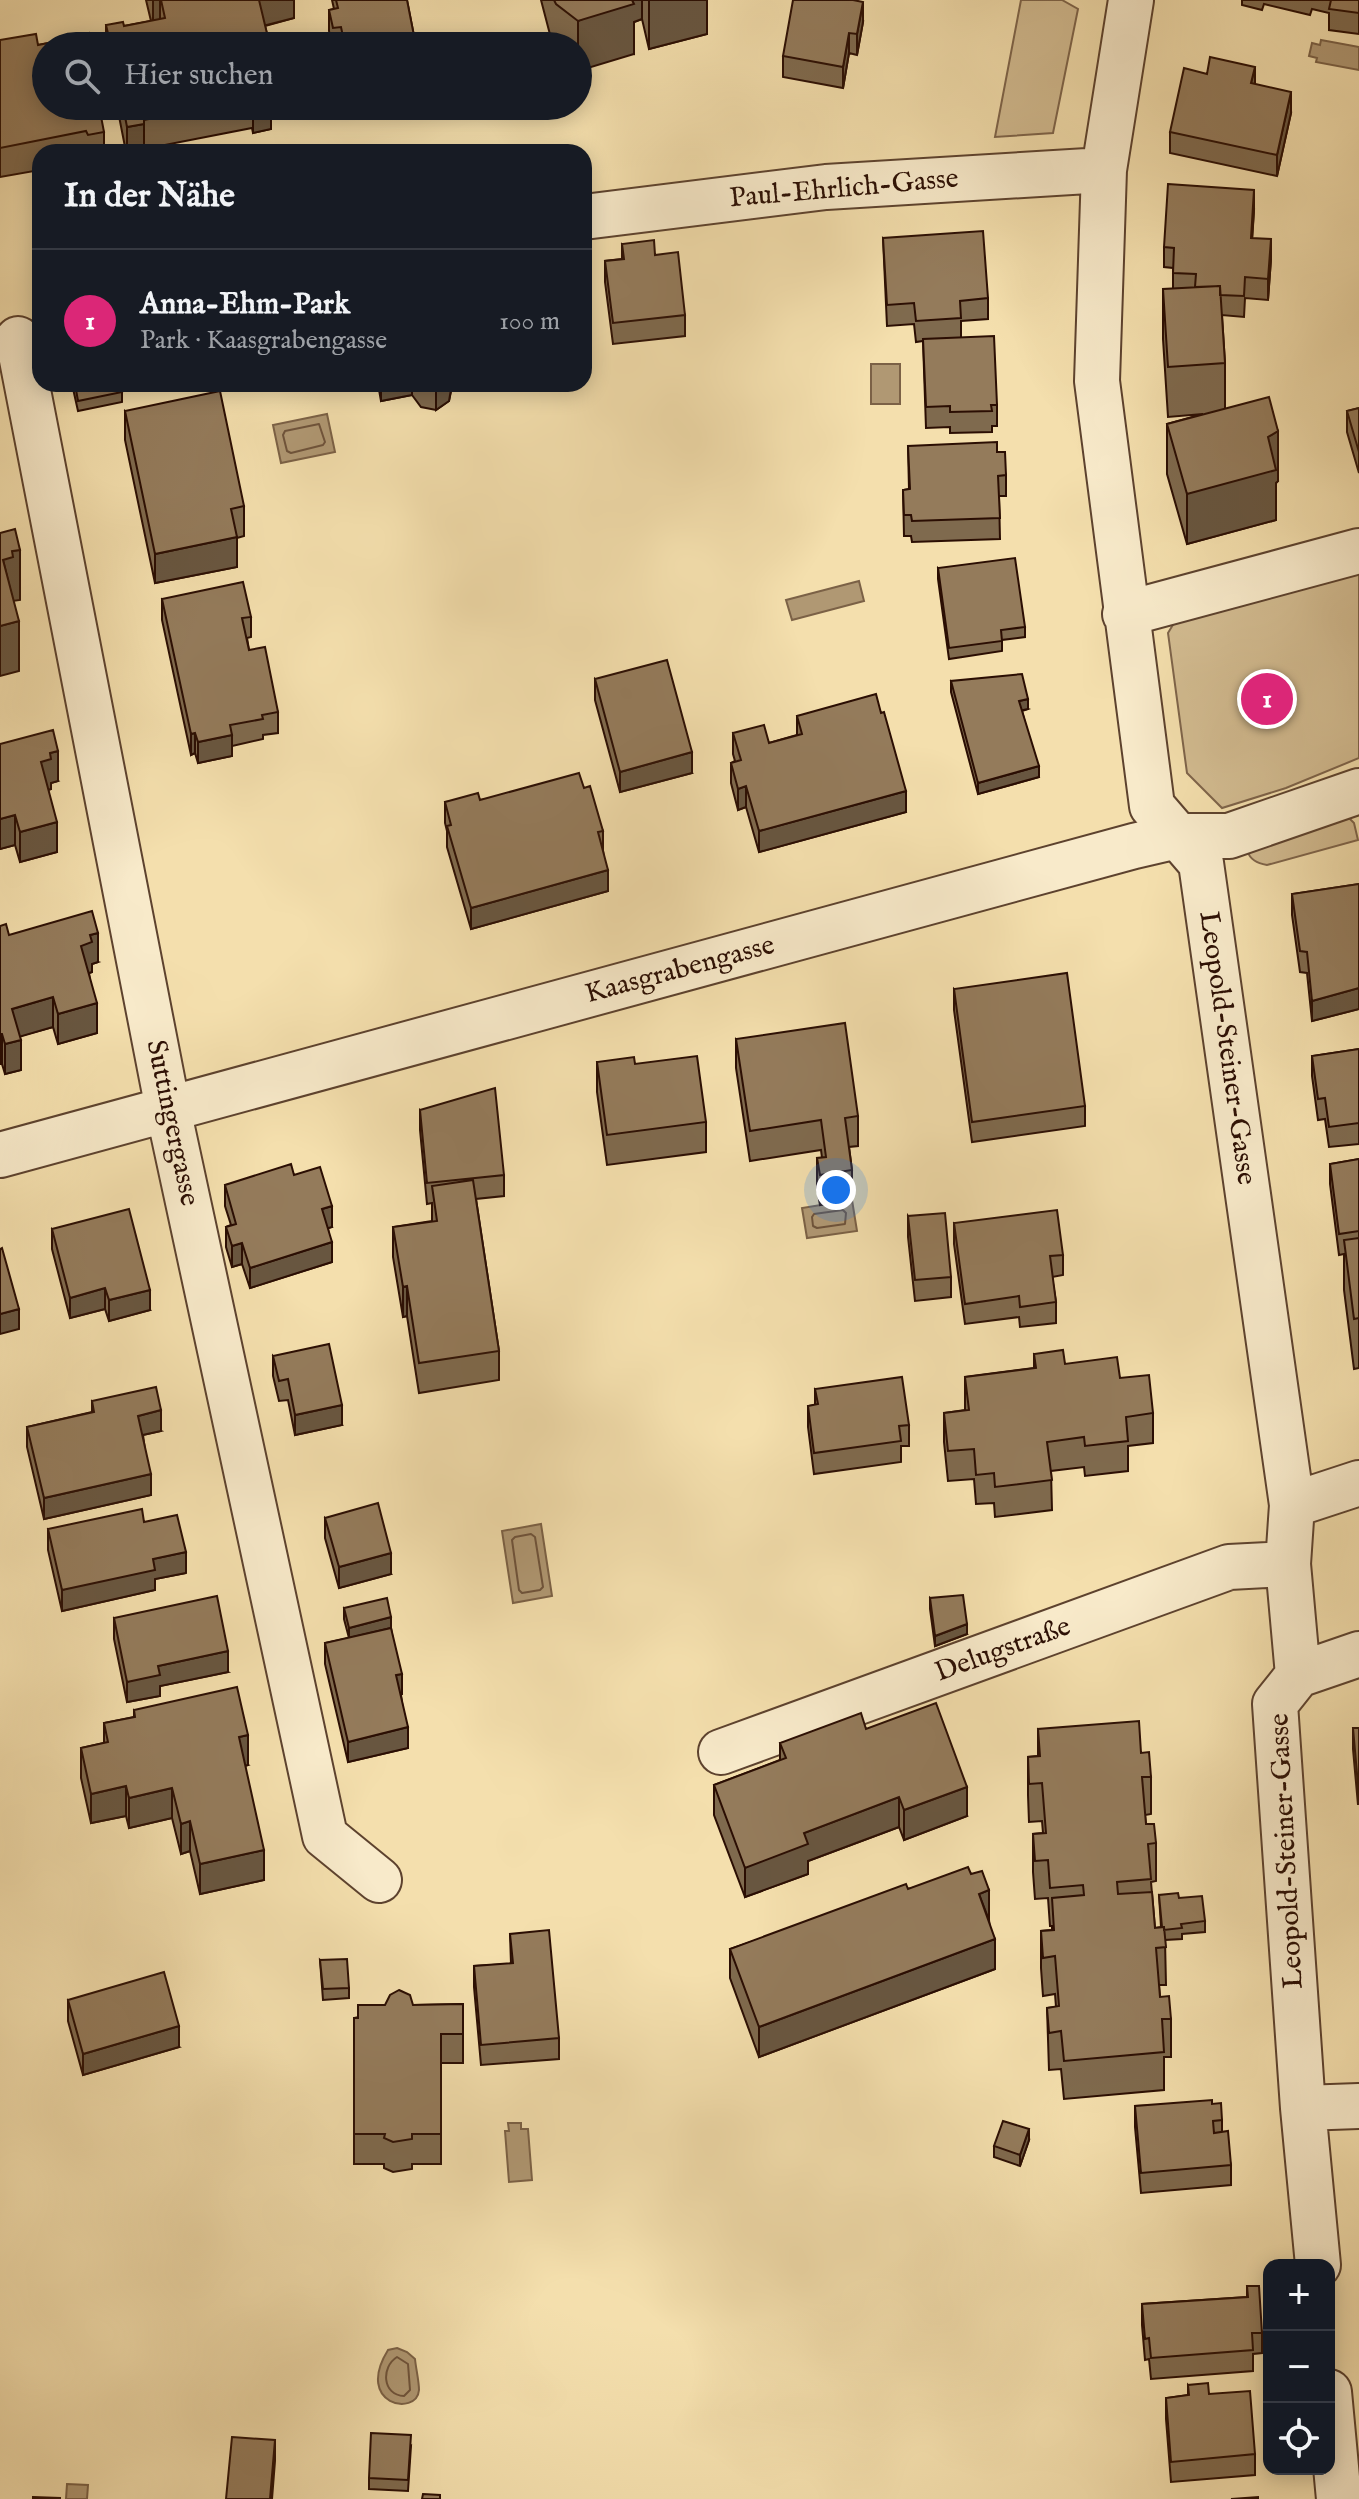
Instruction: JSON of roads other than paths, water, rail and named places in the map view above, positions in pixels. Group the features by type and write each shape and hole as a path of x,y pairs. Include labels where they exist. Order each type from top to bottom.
{"street":[{"name":"Leopold-Steiner-Gasse","path":"1131,0 1104,170 1097,381 1152,806 1201,863 1292,1505 1288,1564 1298,1675 1275,1704 1303,2108 1317,2259"},
{"name":"Paul-Ehrlich-Gasse","path":"592,216 826,187 1104,170"},
{"name":"Suttingergasse","path":"19,339 168,1109 325,1836 379,1880"},
{"path":"1125,614 1359,551"},
{"name":"Kaasgrabengasse","path":"0,1155 1177,836 1229,836 1359,791"},
{"path":"1292,1505 1359,1483"},
{"name":"Delugstraße","path":"721,1752 1229,1567 1288,1564"},
{"path":"1298,1675 1359,1654"},
{"path":"1303,2108 1359,2106"},
{"path":"1330,2403 1339,2499"}],"water":[{"path":"1321,40 1359,47 1359,70 1316,62 1317,58 1309,56 1312,43 1320,45"},
{"path":"871,364 900,364 900,404 871,404"},
{"path":"327,414 335,452 281,463 273,425"},
{"path":"859,581 864,601 792,620 786,600"},
{"path":"852,1200 857,1231 807,1238 802,1208"},
{"path":"541,1524 552,1596 513,1603 502,1531"},
{"path":"508,2123 521,2123 521,2129 528,2129 532,2180 509,2182 505,2131 509,2131"},
{"path":"397,2348 415,2359 419,2390 416,2398 409,2403 390,2401 382,2394 378,2383 379,2369 388,2350"},
{"path":"67,2484 88,2485 87,2499 66,2499"}],"place":[{"name":"Anna-Ehm-Park","path":"1267,699"}]}
